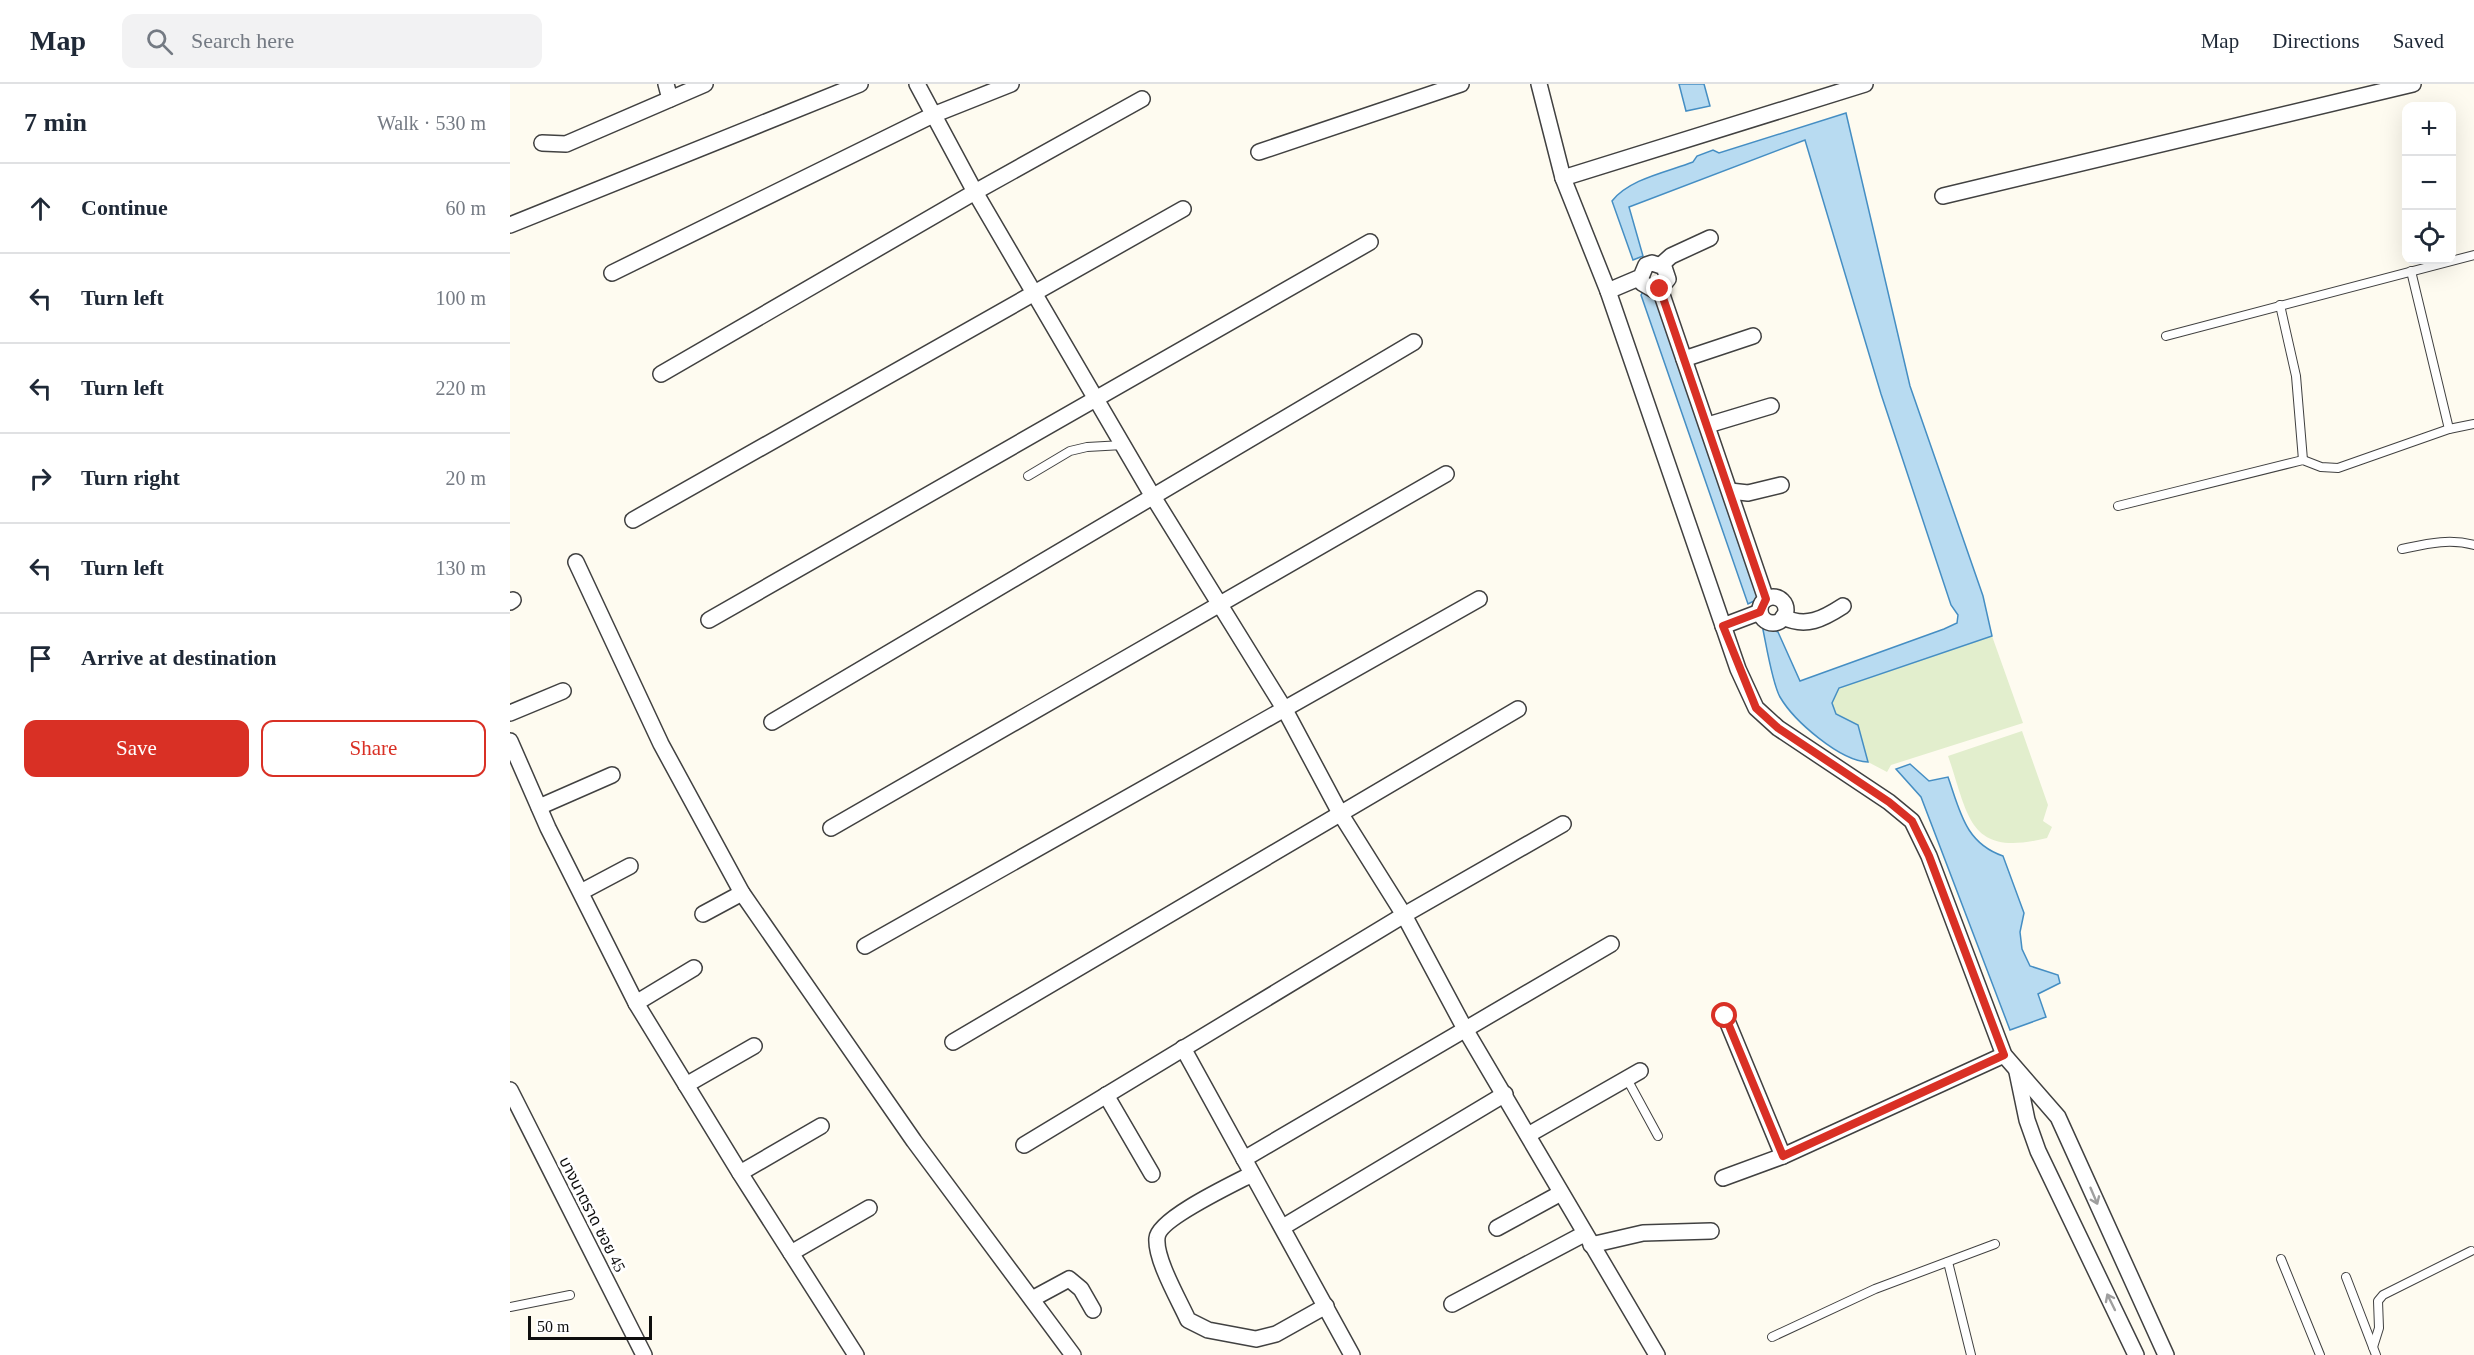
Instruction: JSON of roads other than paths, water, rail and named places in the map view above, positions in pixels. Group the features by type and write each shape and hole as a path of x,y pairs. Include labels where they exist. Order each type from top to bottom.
{"street":[{"path":"542,143 566,144 668,91 705,84"},
{"path":"510,225 860,84"},
{"path":"917,84 975,192 1152,495 1221,602 1285,710 1340,813 1404,915 1465,1029 1657,1355"},
{"path":"612,273 933,115 1011,84"},
{"path":"1259,152 1461,84"},
{"path":"1539,84 1563,178 1608,291 1723,626 1756,708 1778,728 1889,802 1912,821 1929,856 2004,1055 2058,1117 2166,1355"},
{"path":"1563,178 1865,84"},
{"path":"1943,196 2413,84"},
{"path":"661,374 975,192 1142,99"},
{"path":"633,520 1036,294 1183,208"},
{"path":"1661,265 1671,256 1710,238"},
{"path":"709,620 1370,242"},
{"path":"1608,291 1641,277 1646,266 1652,263 1661,265 1668,272 1668,279 1660,289"},
{"path":"1641,277 1647,288 1660,289"},
{"path":"1660,289 1730,491 1763,605 1761,617 1770,622 1783,617 1802,624 1829,616 1843,606"},
{"path":"1684,359 1754,336"},
{"path":"772,722 1414,342"},
{"path":"1708,426 1770,406"},
{"path":"831,828 1446,474"},
{"path":"1730,491 1748,493 1781,485"},
{"path":"576,562 661,744 742,893 914,1140 1073,1355"},
{"path":"865,946 1479,599"},
{"path":"1723,626 1763,605 1780,599 1786,608 1783,617"},
{"path":"510,713 563,691"},
{"path":"953,1042 1518,709"},
{"path":"510,741 539,807 636,1003 740,1173 856,1355"},
{"path":"539,807 612,775"},
{"path":"1024,1145 1404,915 1563,824"},
{"path":"580,892 630,866"},
{"path":"703,914 742,893"},
{"path":"1244,1159 1611,944"},
{"path":"636,1003 694,968"},
{"path":"1725,1016 1783,1156"},
{"path":"686,1085 754,1046"},
{"path":"1183,1048 1352,1355"},
{"path":"1723,1178 1783,1156 2004,1055"},
{"path":"2017,1072 2027,1120 2038,1150 2136,1355"},
{"path":"1528,1135 1633,1075"},
{"name":"บางนาตราด ซอย 45","path":"511,1093 644,1355"},
{"path":"1283,1227 1504,1094"},
{"path":"1106,1095 1152,1174"},
{"path":"740,1173 820,1126"},
{"path":"1252,1174 1184,1211 1159,1232 1157,1238 1160,1253 1188,1320 1208,1330 1256,1339 1276,1334 1326,1306"},
{"path":"1497,1228 1561,1193"},
{"path":"792,1253 869,1208"},
{"path":"1452,1304 1590,1244 1643,1233 1711,1231"},
{"path":"2090,1259 2116,1247"},
{"path":"1032,1299 1069,1279 1081,1289 1093,1310"}],"lane":[{"path":"2166,336 2474,255"},
{"path":"2410,272 2449,429"},
{"path":"2280,306 2296,376 2303,460"},
{"path":"2118,506 2303,460 2321,467 2338,468 2449,429 2474,424"},
{"path":"1028,476 1070,451 1087,447 1123,445"},
{"path":"2402,549 2435,542 2462,542 2474,545"},
{"path":"1633,1075 1658,1136"},
{"path":"1772,1337 1875,1289 1995,1244"},
{"path":"2375,1351 2379,1328 2378,1301 2383,1295 2471,1251"},
{"path":"2281,1258 2320,1355"},
{"path":"1948,1262 1971,1355"},
{"path":"2346,1277 2375,1351"},
{"path":"510,1307 570,1295"}],"water":[{"path":"1679,84 1704,84 1710,106 1686,111"},
{"path":"1846,113 1910,386 1983,596 1992,636 1839,688 1832,703 1836,714 1858,725 1868,762 1844,755 1832,747 1807,728 1787,707 1774,682 1762,625 1778,632 1800,681 1944,629 1957,623 1958,615 1951,605 1881,394 1805,140 1629,207 1643,256 1633,260 1612,201 1628,187 1693,162 1697,156 1713,150 1719,153"},
{"path":"1644,290 1660,300 1760,598 1748,604 1641,295"},
{"path":"1910,764 1929,781 1948,777 1961,814 1972,834 1980,843 2003,856 2024,913 2020,932 2022,949 2030,966 2058,975 2060,983 2038,994 2046,1017 2010,1030 1921,797 1896,769"}]}
